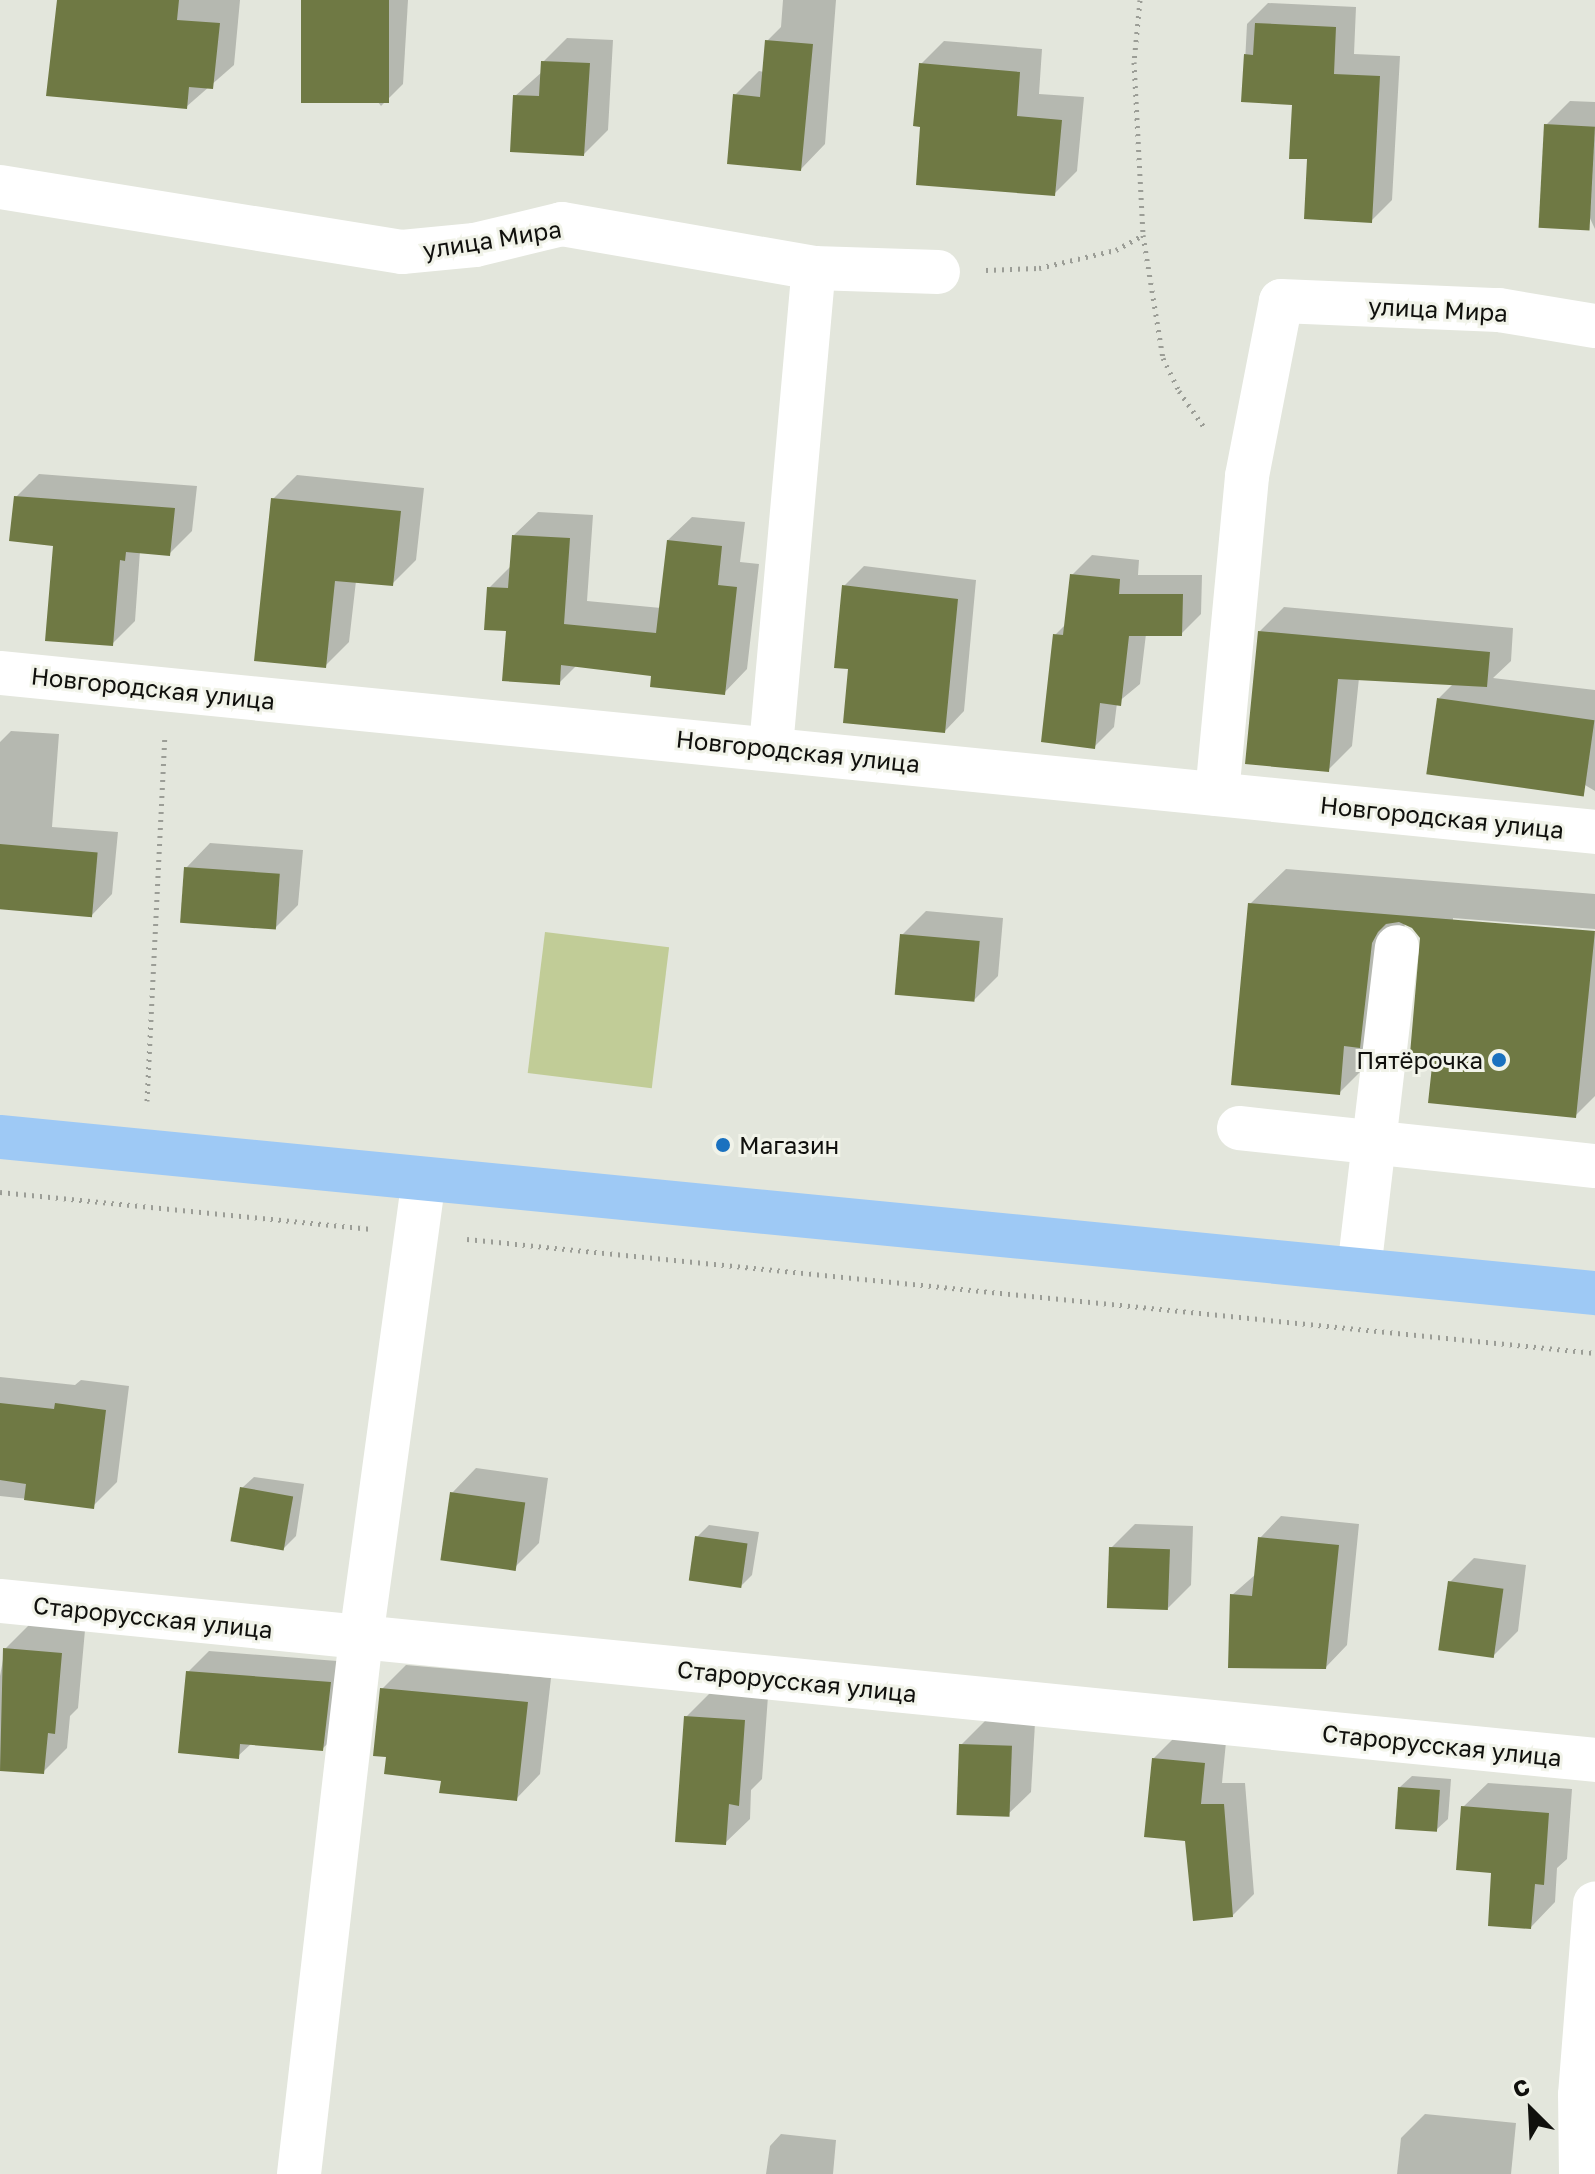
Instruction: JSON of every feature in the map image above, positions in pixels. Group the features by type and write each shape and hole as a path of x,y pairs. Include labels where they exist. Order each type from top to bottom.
{"main road":[{"path":"0,1137 1595,1293"}],"street":[{"name":"улица Мира","path":"0,187 402,252 475,245 562,224 814,268 938,272"},
{"path":"771,747 814,268"},
{"name":"улица Мира","path":"1217,794 1247,476 1281,301 1499,310 1595,326"},
{"name":"Новгородская улица","path":"0,673 771,747 1595,832"},
{"path":"1359,1270 1397,947"},
{"path":"1239,1128 1595,1166"},
{"path":"299,2174 361,1638 424,1179"},
{"name":"Старорусская улица","path":"0,1601 1595,1760"},
{"path":"1581,2174 1580,2095 1595,1904"}],"path":[{"path":"1140,0 1134,62 1143,235 1163,358 1179,391 1211,437"},
{"path":"938,272 1039,268 1116,250 1143,235"},
{"path":"147,1102 167,689"},
{"path":"0,1192 1595,1353"}],"green space":[{"path":"545,932 669,947 652,1088 528,1073"}],"building":[{"path":"57,0 179,0 177,20 220,23 213,89 189,87 187,109 46,96"},
{"path":"301,0 389,0 389,103 301,103"},
{"path":"1255,23 1336,27 1334,74 1380,76 1372,223 1304,219 1307,159 1289,159 1292,105 1241,102 1244,54 1253,55"},
{"path":"765,40 813,44 801,171 727,164 733,94 760,97"},
{"path":"541,61 590,63 584,156 510,152 513,95 539,96"},
{"path":"919,63 1020,72 1017,116 1062,120 1055,196 916,185 920,127 913,126"},
{"path":"1544,124 1595,127 1589,231 1539,228"},
{"path":"14,496 175,508 170,556 126,552 125,561 120,560 113,646 45,641 53,546 9,541"},
{"path":"271,498 401,511 393,586 335,581 326,668 254,661"},
{"path":"512,535 570,538 564,624 656,633 667,540 722,546 718,585 737,587 725,695 650,687 651,676 561,665 560,685 502,681 506,631 484,630 487,587 508,588"},
{"path":"1070,574 1120,579 1119,594 1183,594 1182,636 1129,636 1121,706 1100,703 1095,749 1041,742 1053,634 1063,635"},
{"path":"842,585 958,599 945,733 843,723 848,669 834,668"},
{"path":"1258,631 1490,652 1487,687 1338,679 1329,772 1245,764"},
{"path":"1437,698 1594,720 1584,796 1426,774"},
{"path":"0,844 98,853 92,917 0,909"},
{"path":"184,867 280,874 276,930 180,923"},
{"path":"1248,903 1595,931 1576,1118 1428,1103 1433,1057 1410,1054 1420,938 1412,928 1399,922 1386,924 1372,943 1360,1048 1344,1046 1340,1095 1231,1085"},
{"path":"900,934 980,941 974,1002 895,995"},
{"path":"0,1403 54,1409 55,1403 106,1410 94,1509 24,1500 26,1484 0,1480"},
{"path":"240,1487 293,1496 284,1551 230,1541"},
{"path":"450,1492 525,1503 516,1571 440,1560"},
{"path":"695,1536 747,1543 741,1588 689,1581"},
{"path":"1258,1537 1339,1545 1326,1669 1228,1668 1230,1594 1252,1596"},
{"path":"1109,1547 1170,1549 1168,1610 1107,1608"},
{"path":"1448,1581 1503,1589 1494,1658 1438,1650"},
{"path":"3,1648 62,1653 55,1734 48,1733 44,1774 0,1771"},
{"path":"186,1671 331,1682 323,1751 240,1744 239,1759 178,1753"},
{"path":"380,1688 528,1702 517,1801 439,1793 441,1781 384,1774 386,1757 373,1756"},
{"path":"684,1716 745,1720 739,1806 729,1804 726,1845 675,1842"},
{"path":"959,1744 1012,1746 1009,1817 957,1815"},
{"path":"1152,1758 1205,1763 1201,1804 1224,1804 1233,1917 1193,1921 1185,1841 1144,1837"},
{"path":"1398,1787 1440,1790 1437,1832 1395,1829"},
{"path":"1461,1806 1549,1813 1544,1885 1535,1884 1531,1929 1488,1926 1491,1873 1456,1870"}],"place":[{"name":"Пятёрочка","path":"1499,1060"},
{"name":"Магазин","path":"723,1145"}]}
